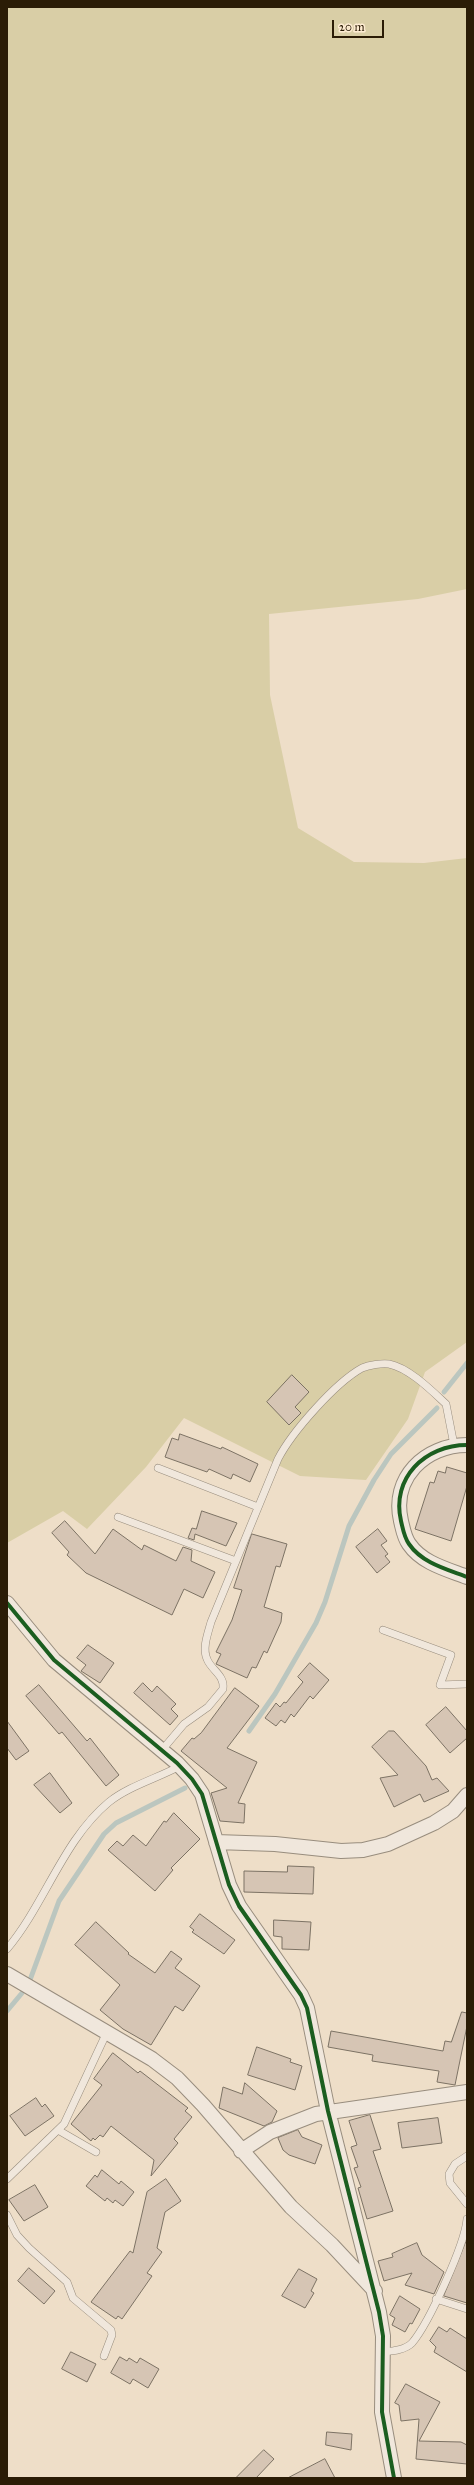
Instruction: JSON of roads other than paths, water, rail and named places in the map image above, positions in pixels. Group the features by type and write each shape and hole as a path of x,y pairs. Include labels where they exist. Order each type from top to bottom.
{"street":[{"path":"460,1445 435,1451 424,1457 401,1488 398,1499 398,1509 404,1534 418,1554 437,1566 467,1577"},
{"path":"7,1603 54,1660 162,1750 192,1778 202,1794 229,1885 239,1906 301,1995 307,2008 328,2111 375,2292 383,2336 382,2412 394,2478"},
{"path":"216,1842 275,1844 341,1851 363,1850 388,1844 434,1823 453,1811 467,1795"},
{"path":"7,1974 152,2058 177,2078 203,2105 291,2208 332,2245 375,2292"},
{"path":"241,2151 254,2140 270,2132 328,2111 467,2092"}],"lane":[{"path":"162,1750 184,1724 208,1707 223,1689 223,1682 218,1672 207,1660 206,1643 211,1622 258,1507 286,1444 333,1393 363,1368 388,1364 396,1366 446,1404 460,1445"},
{"path":"158,1468 258,1507"},
{"path":"118,1517 236,1560"},
{"path":"382,1630 451,1655 440,1685 467,1684"},
{"path":"7,1949 30,1919 67,1854 95,1816 111,1801 180,1766"},
{"path":"7,2179 58,2130 70,2114 108,2032"},
{"path":"58,2130 96,2152"},
{"path":"467,2156 455,2164 448,2174 450,2183 467,2204"},
{"path":"7,2215 17,2235 29,2248 67,2282 73,2298 111,2330 112,2335 104,2356"},
{"path":"383,2352 403,2349 411,2344 436,2299 462,2242 467,2219"},
{"path":"436,2299 467,2309"}],"waterway":[{"path":"444,1392 467,1363"},
{"path":"249,1731 275,1694 316,1623 325,1602 349,1526 374,1480 391,1454 437,1408"},
{"path":"30,1980 59,1901 104,1834 116,1823 185,1788"},
{"path":"7,2011 22,1993"}]}
